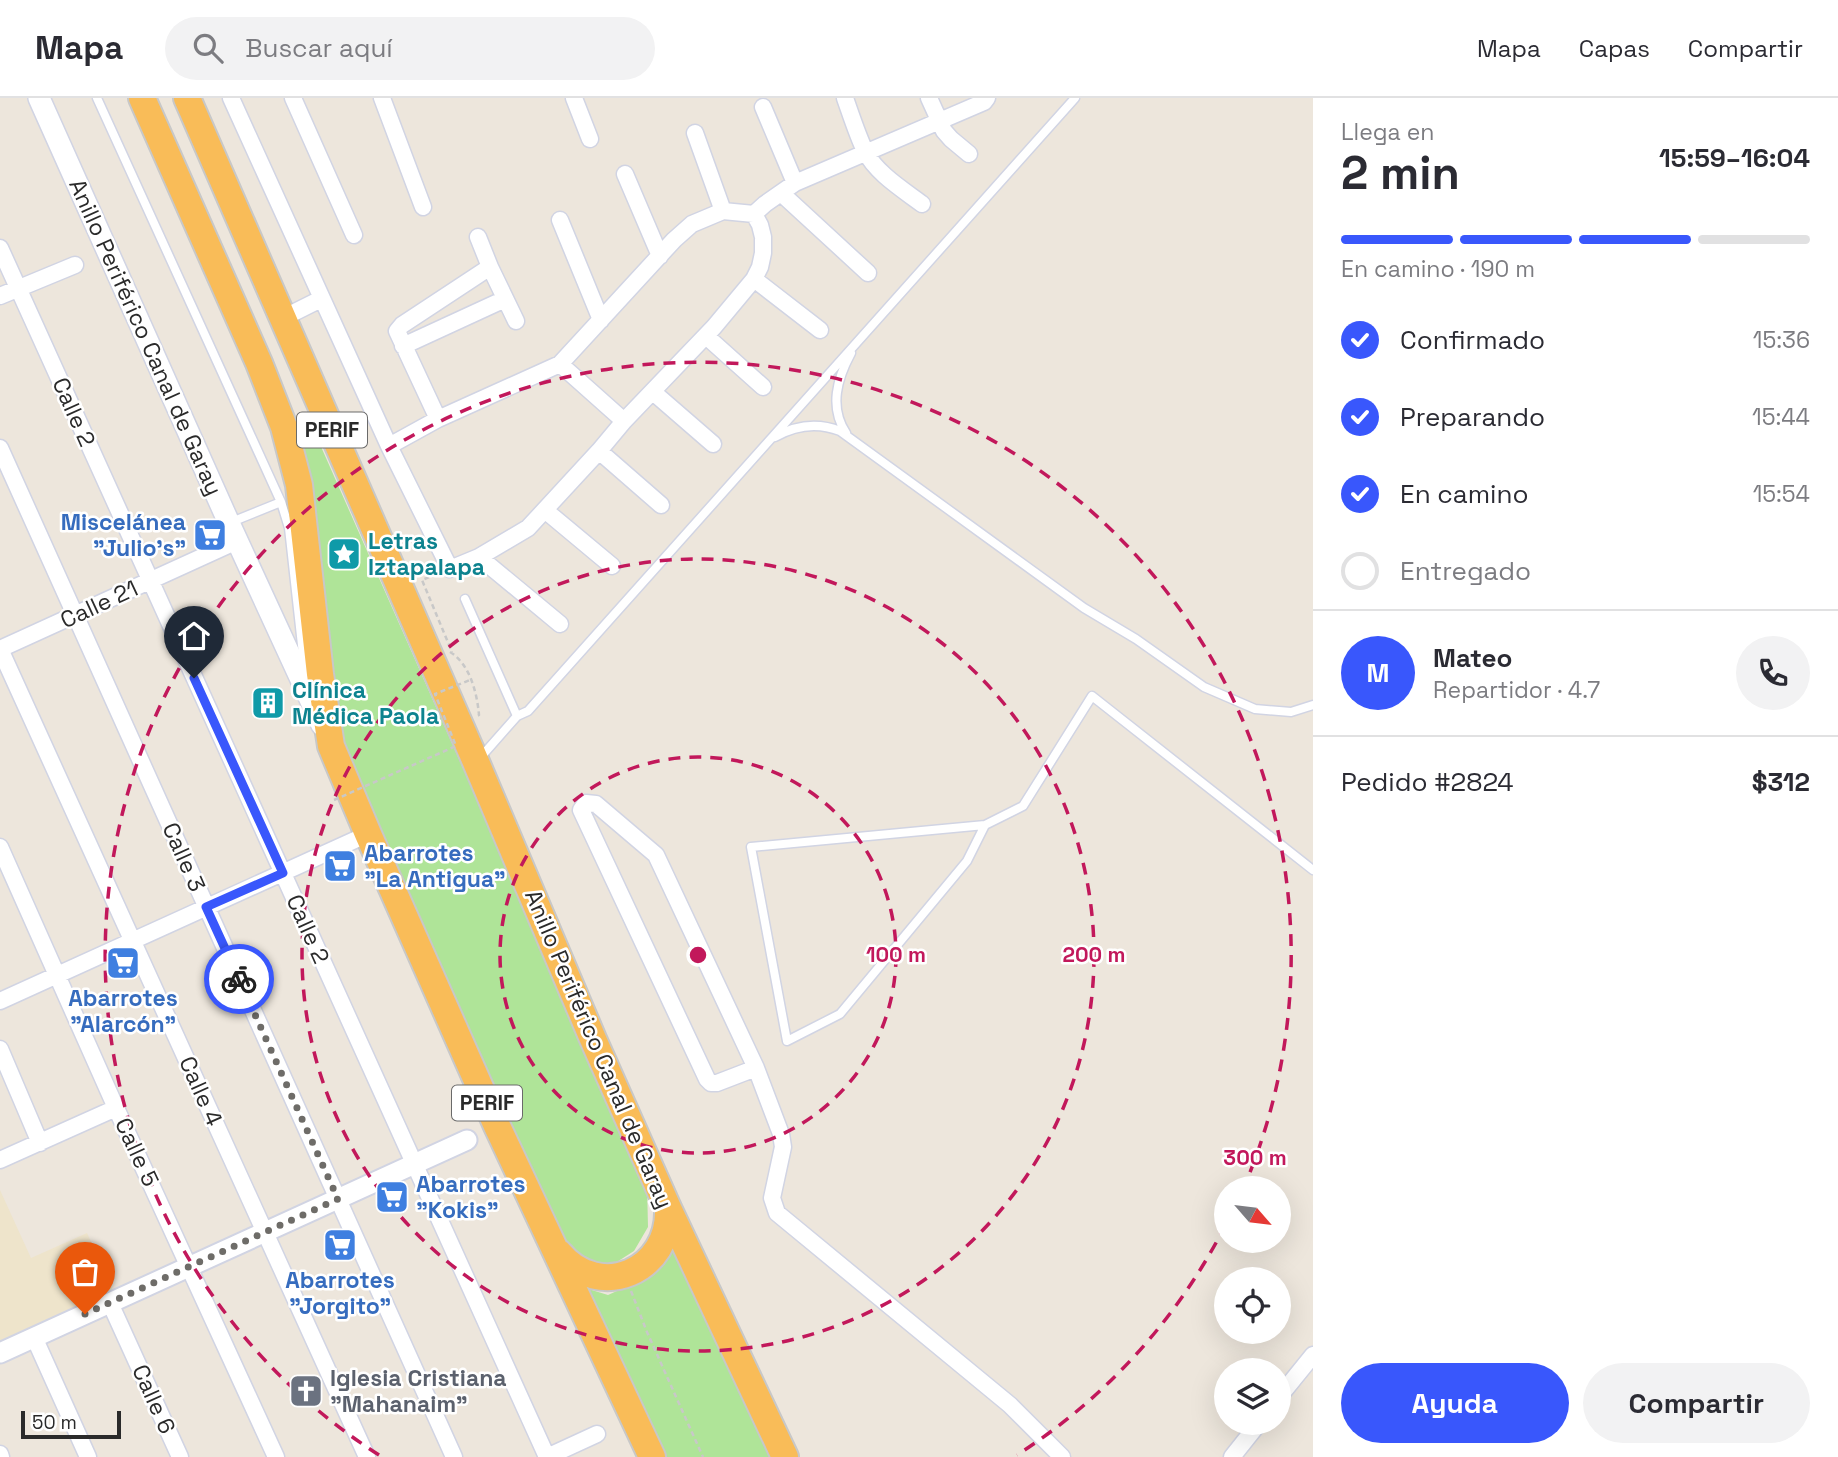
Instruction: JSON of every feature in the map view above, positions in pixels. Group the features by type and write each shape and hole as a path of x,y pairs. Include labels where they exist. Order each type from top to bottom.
{"highway":[{"name":"PERIF","path":"142,98 259,363 284,427 299,485 320,674 331,746"},
{"name":"Anillo Periférico Canal de Garay","path":"187,98 476,762 593,1039 668,1208 785,1457"},
{"name":"Anillo Periférico Canal de Garay","path":"331,746 497,1126 652,1457"},
{"path":"552,1242 565,1260 583,1272 604,1277 625,1275 644,1265 659,1250 667,1230 668,1208"}],"main road":[{"name":"Anillo Periférico Canal de Garay","path":"39,98 331,746"}],"street":[{"path":"231,98 388,446 450,569 528,528 600,451 624,421 706,336 754,279 760,267 763,237 754,214"},
{"path":"293,98 354,234"},
{"path":"382,98 423,207"},
{"path":"574,98 590,139"},
{"path":"845,98 866,152 889,178 922,204"},
{"path":"929,98 944,131 970,154"},
{"path":"388,446 438,419 560,365 674,240 692,224 723,211 754,214 795,183 988,98"},
{"path":"763,107 795,183"},
{"path":"695,133 723,211"},
{"path":"625,174 660,256"},
{"path":"781,193 868,273"},
{"path":"561,220 601,320"},
{"path":"478,237 516,321"},
{"name":"Calle 2","path":"0,248 547,1457"},
{"path":"0,296 75,265"},
{"path":"438,419 397,331 402,324 490,267"},
{"path":"754,279 820,330"},
{"path":"283,318 321,299"},
{"path":"403,346 505,299"},
{"path":"706,336 763,387"},
{"path":"560,365 624,421"},
{"path":"653,392 713,444"},
{"name":"Calle 3","path":"0,448 454,1457"},
{"path":"600,451 661,505"},
{"path":"546,511 612,566"},
{"name":"Calle 21","path":"0,649 150,580 233,532"},
{"path":"479,556 560,624"},
{"name":"Calle 4","path":"0,649 367,1457"},
{"path":"756,1068 717,1083 706,1079 581,810 586,803 596,804 656,855 756,1068 781,1134 783,1147 772,1198 777,1213 1010,1405 1062,1457"},
{"path":"0,1001 368,834"},
{"name":"Calle 5","path":"0,846 116,1108 276,1457"},
{"path":"0,1049 40,1143"},
{"path":"0,1160 116,1108"},
{"path":"0,1353 467,1140"},
{"name":"Calle 6","path":"110,1303 180,1457"},
{"path":"34,1337 88,1457"},
{"path":"1291,1382 1313,1355"},
{"path":"547,1457 597,1434"},
{"path":"1232,1457 1249,1435"}],"lane":[{"path":"97,98 281,502 289,528 308,692"},
{"path":"476,762 517,716 528,711 1075,98"},
{"path":"848,436 838,416 837,391 843,368 859,340"},
{"path":"767,443 785,432 808,426 832,428 848,436 1084,608 1136,639 1204,687 1255,709 1292,712 1313,705"},
{"path":"233,532 281,502"},
{"path":"465,599 517,716"},
{"path":"985,825 967,861 841,1014 787,1041 751,848 985,825 1023,806 1092,696 1313,870"}],"path":[{"path":"450,569 422,580 452,652"},
{"path":"463,662 477,698"},
{"path":"334,800 456,746 435,694 470,680"},
{"path":"625,1275 647,1332 704,1457"}],"shaded area":[{"path":"0,1190 31,1258 87,1233 113,1290 0,1341"}],"green space":[{"path":"311,424 647,1185 648,1227 634,1251 609,1267 558,1244 324,742 298,432"},
{"path":"669,1230 774,1457 654,1457 572,1284 608,1295 648,1277"}],"way so far":[{"path":"85,1314 338,1199 239,979"}],"place":[{"name":"Miscelánea \"Julio's\"","path":"210,535"},
{"name":"Letras Iztapalapa","path":"344,554"},
{"name":"Clínica Médica Paola","path":"268,703"},
{"name":"Abarrotes \"La Antigua\"","path":"340,866"},
{"name":"Abarrotes \"Alarcón\"","path":"123,963"},
{"name":"Abarrotes \"Kokis\"","path":"392,1197"},
{"name":"Abarrotes \"Jorgito\"","path":"340,1245"},
{"name":"Iglesia Cristiana \"Mahanaim\"","path":"306,1391"}],"route":[{"path":"194,678 283,873 206,907 239,979"}]}
